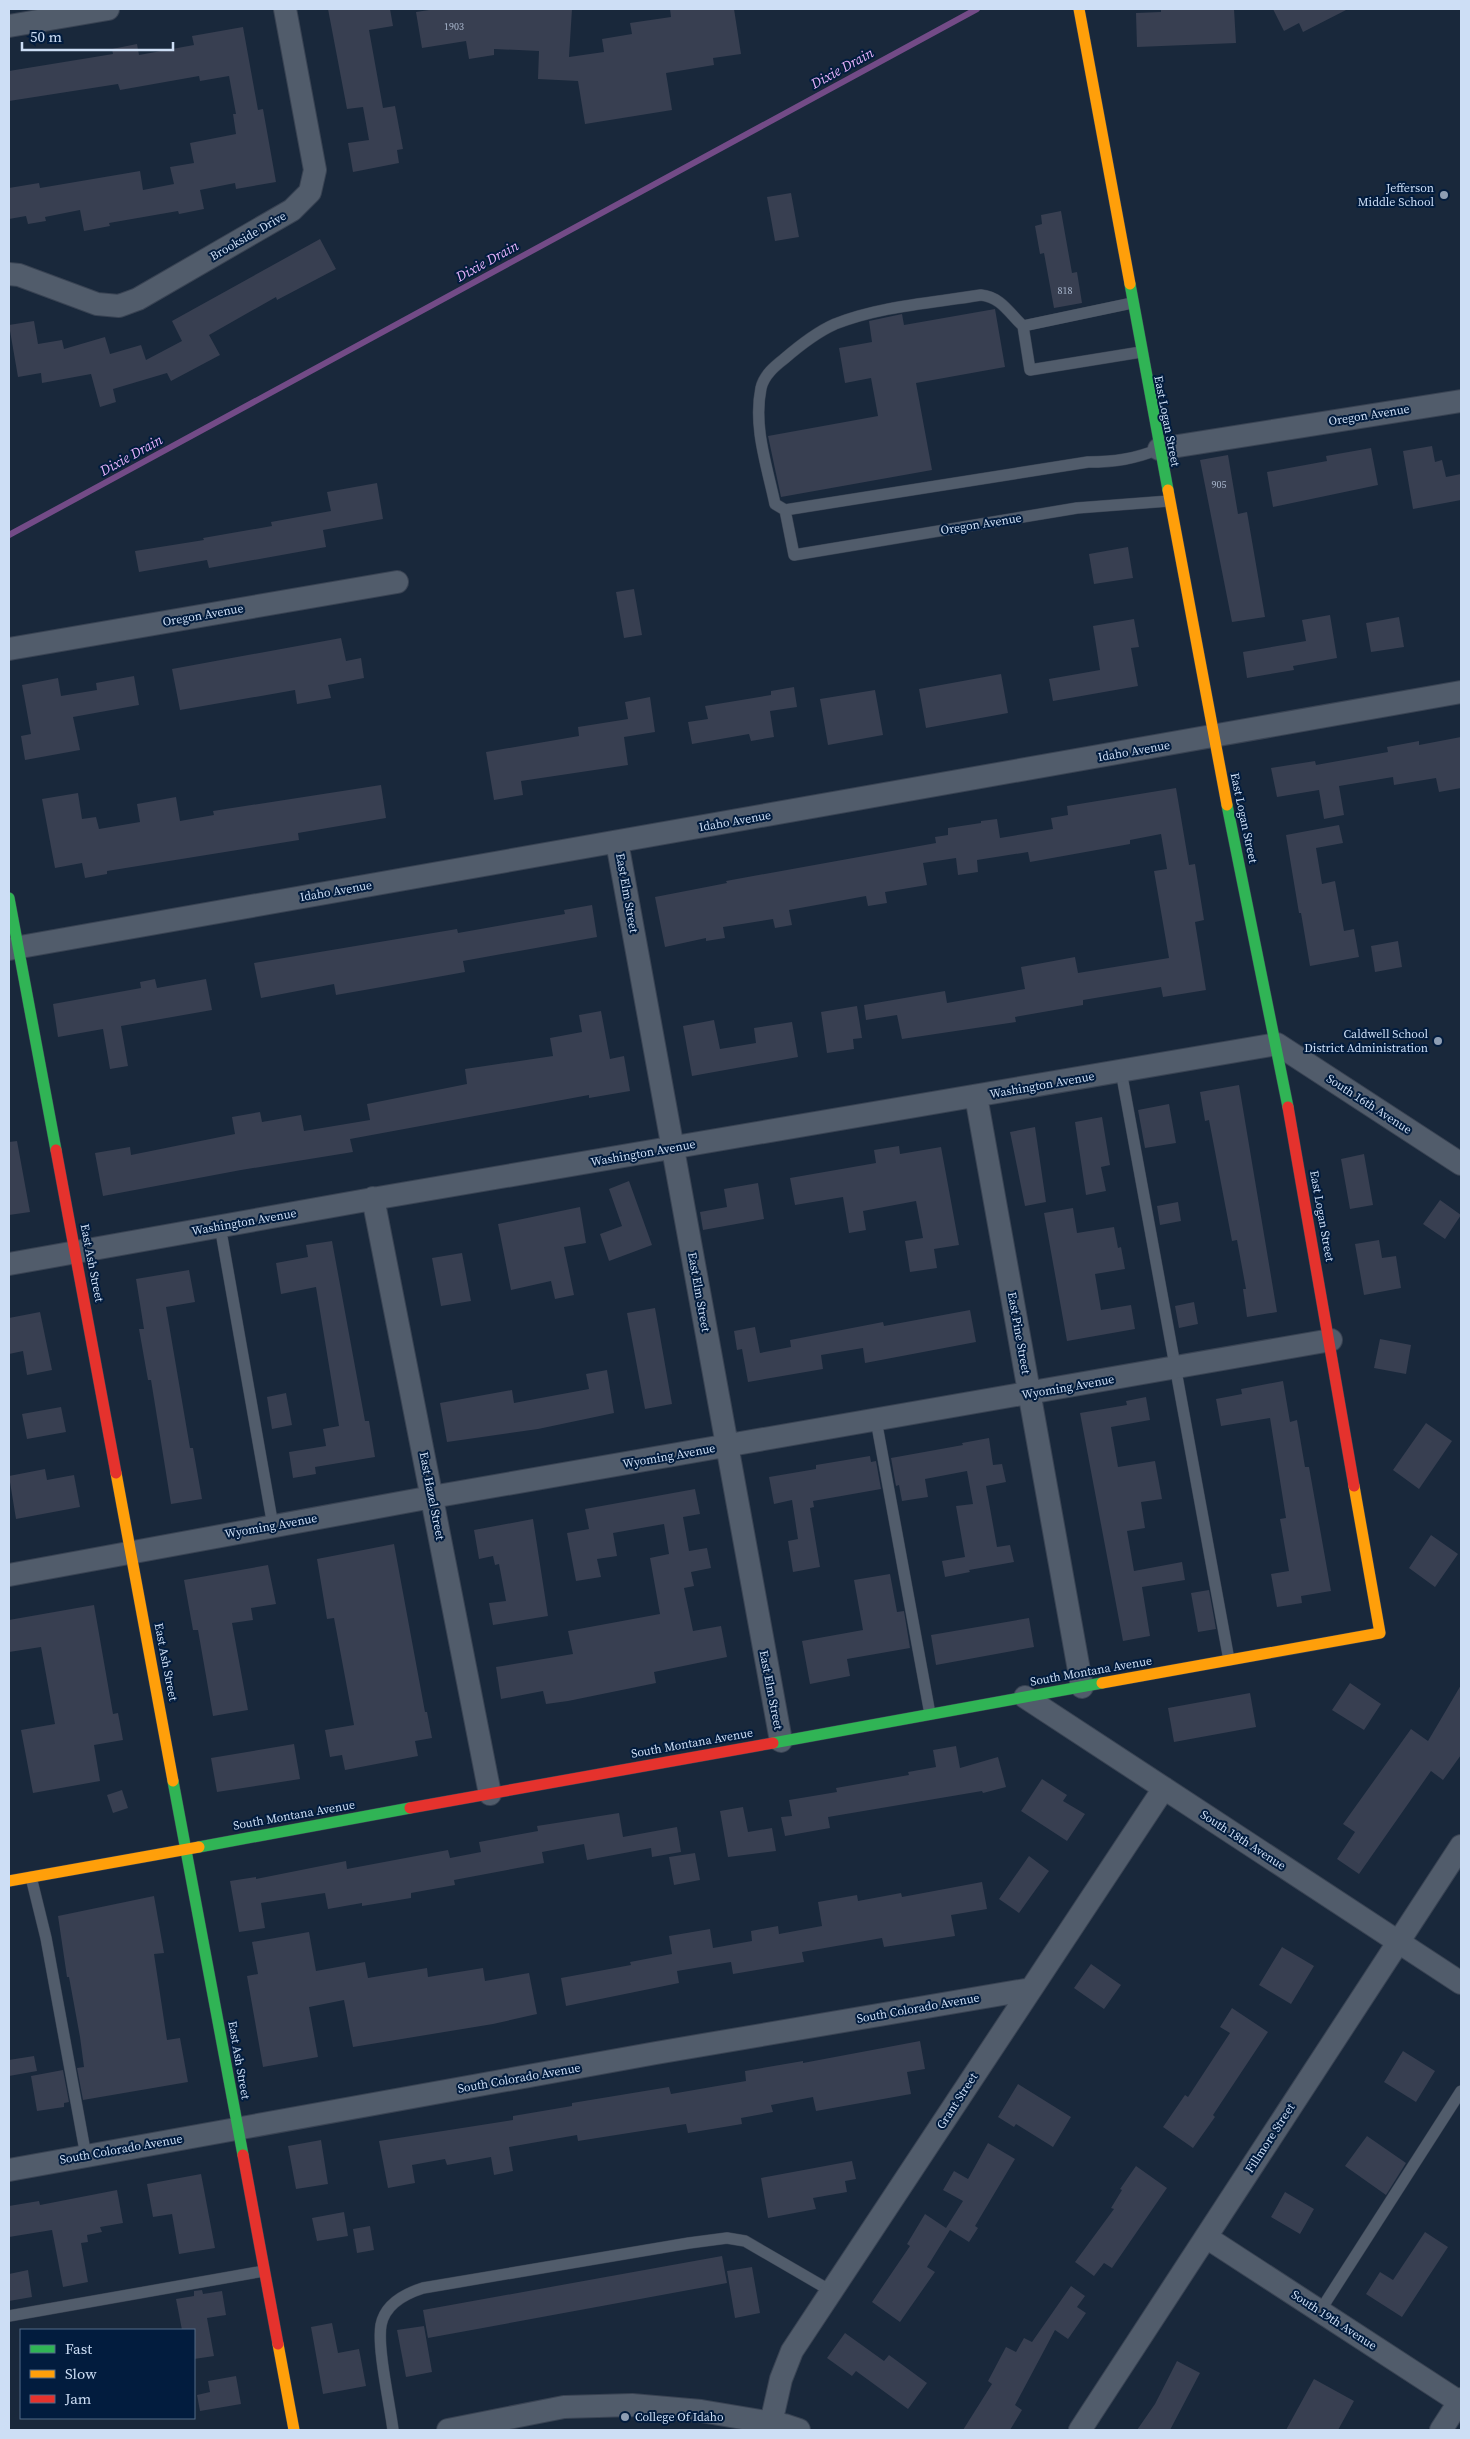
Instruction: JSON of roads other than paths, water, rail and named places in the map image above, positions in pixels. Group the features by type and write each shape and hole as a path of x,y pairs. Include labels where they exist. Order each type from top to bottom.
{"street":[{"path":"9,26 108,9"},
{"name":"Brookside Drive","path":"9,274 19,275 97,304 119,306 138,299 292,210 310,192 315,170 286,9"},
{"name":"East Logan Street","path":"1079,9 1213,736 1278,1044 1331,1340 1380,1633"},
{"name":"Oregon Avenue","path":"1159,449 1461,401"},
{"name":"Oregon Avenue","path":"9,648 396,582"},
{"name":"Idaho Avenue","path":"13,948 1461,692"},
{"name":"East Elm Street","path":"617,842 781,1741"},
{"name":"East Ash Street","path":"9,898 13,948 76,1252 294,2430"},
{"name":"Washington Avenue","path":"9,1264 373,1198 1278,1044"},
{"name":"South 16th Avenue","path":"1278,1044 1461,1164"},
{"name":"East Pine Street","path":"976,1096 1082,1687"},
{"name":"East Hazel Street","path":"373,1198 490,1794"},
{"name":"Wyoming Avenue","path":"9,1575 432,1497 1331,1340"},
{"name":"South Montana Avenue","path":"9,1881 1380,1633"},
{"name":"South 18th Avenue","path":"1025,1697 1461,1983"},
{"name":"Grant Street","path":"771,2423 781,2379 792,2351 1164,1788"},
{"name":"Fillmore Street","path":"1080,2430 1461,1846"},
{"name":"South Colorado Avenue","path":"9,2170 656,2053 1031,1989"},
{"name":"South 19th Avenue","path":"1206,2237 1461,2401"},
{"path":"1441,2430 1461,2401"},
{"path":"448,2430 564,2407 632,2405 701,2411 771,2423 799,2430"}],"lane":[{"path":"1141,352 1030,370 1023,326 1003,303 990,296 981,295 871,313 833,325 795,349 769,371 761,386 758,418 775,504 786,510 1088,462 1115,462 1138,458 1159,449"},
{"path":"1023,326 1132,303"},
{"name":"Oregon Avenue","path":"786,510 794,555 1077,508 1169,501"},
{"path":"1121,1071 1229,1660"},
{"path":"220,1226 273,1526"},
{"path":"876,1420 930,1714"},
{"path":"31,1877 46,1938 86,2156"},
{"path":"1320,2311 1461,2091"},
{"path":"394,2430 382,2353 381,2325 390,2306 404,2294 423,2288 727,2238 745,2241 831,2291"},
{"path":"9,2316 264,2271"}],"waterway":[{"name":"Dixie Drain","path":"9,535 977,9"}],"place":[{"name":"Jefferson Middle School","path":"1444,195"},
{"name":"Caldwell School District Administration","path":"1438,1041"},
{"name":"College Of Idaho","path":"625,2417"}]}
